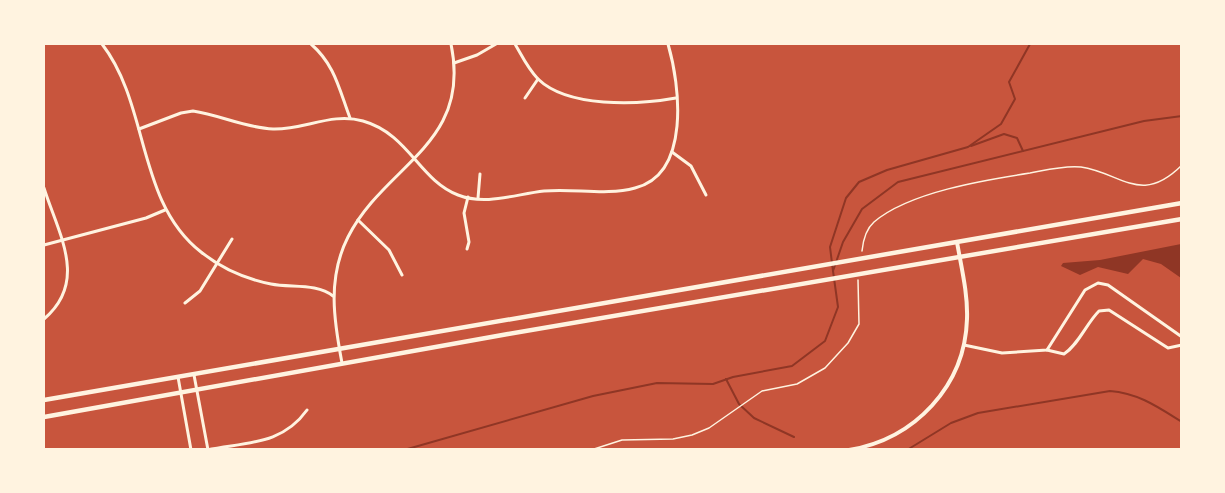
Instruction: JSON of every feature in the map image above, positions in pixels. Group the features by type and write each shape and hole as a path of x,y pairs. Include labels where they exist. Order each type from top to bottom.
{"main road":[{"path":"44,400 339,347 1182,203"},
{"path":"44,417 197,388 1182,219"}],"street":[{"path":"102,44 118,72 165,210 187,240 218,263 249,278 271,284 326,290 333,296"},
{"path":"311,44 322,54 337,76 350,118"},
{"path":"342,363 333,296 344,246 358,220 427,147 444,119 454,86 452,44"},
{"path":"454,63 477,55 496,44"},
{"path":"515,44 538,79 554,91 581,100 660,101 676,98"},
{"path":"139,129 181,113 193,111 262,128 276,129 325,119 350,118 376,125 389,132 445,188 468,197 512,197 544,191 635,188 650,182 662,172 672,152 676,80 668,44"},
{"path":"525,98 538,79"},
{"path":"672,152 691,166 706,195"},
{"path":"478,198 480,174"},
{"path":"44,188 68,259 68,282 60,300 44,319"},
{"path":"467,249 470,242 464,213 468,197"},
{"path":"44,245 146,218 165,210"},
{"path":"358,220 389,250 402,275"},
{"path":"185,303 200,291 232,239"},
{"path":"849,450 892,436 916,421 948,386 964,345 967,311 957,241"},
{"path":"1047,350 1085,290 1098,283 1108,285 1182,337"},
{"path":"964,345 1002,353 1047,350 1064,354 1071,349 1099,311 1109,310 1168,348 1182,345"},
{"path":"194,374 208,450 284,433 296,425 307,410"},
{"path":"178,377 190,450"},
{"path":"1075,450 1094,450"}],"path":[{"path":"591,450 622,440 673,439 692,435 709,428 739,409 757,394"}],"shaded area":[{"path":"1181,244 1181,278 1161,264 1143,259 1128,274 1098,267 1080,275 1061,266 1063,263 1100,260"}],"waterway":[{"path":"833,271 830,247 846,198 859,182 887,170 968,147 1001,124 1015,99 1009,82 1030,44"},
{"path":"404,450 593,396 657,383 713,384 733,377 792,366 825,341 838,307 833,271 843,242 862,209 898,182 1144,121 1182,116"},
{"path":"971,146 1004,134 1017,138 1023,151"},
{"path":"726,379 739,404 754,418 794,437"},
{"path":"907,450 951,423 978,413 1110,391 1139,398 1182,422"}]}
